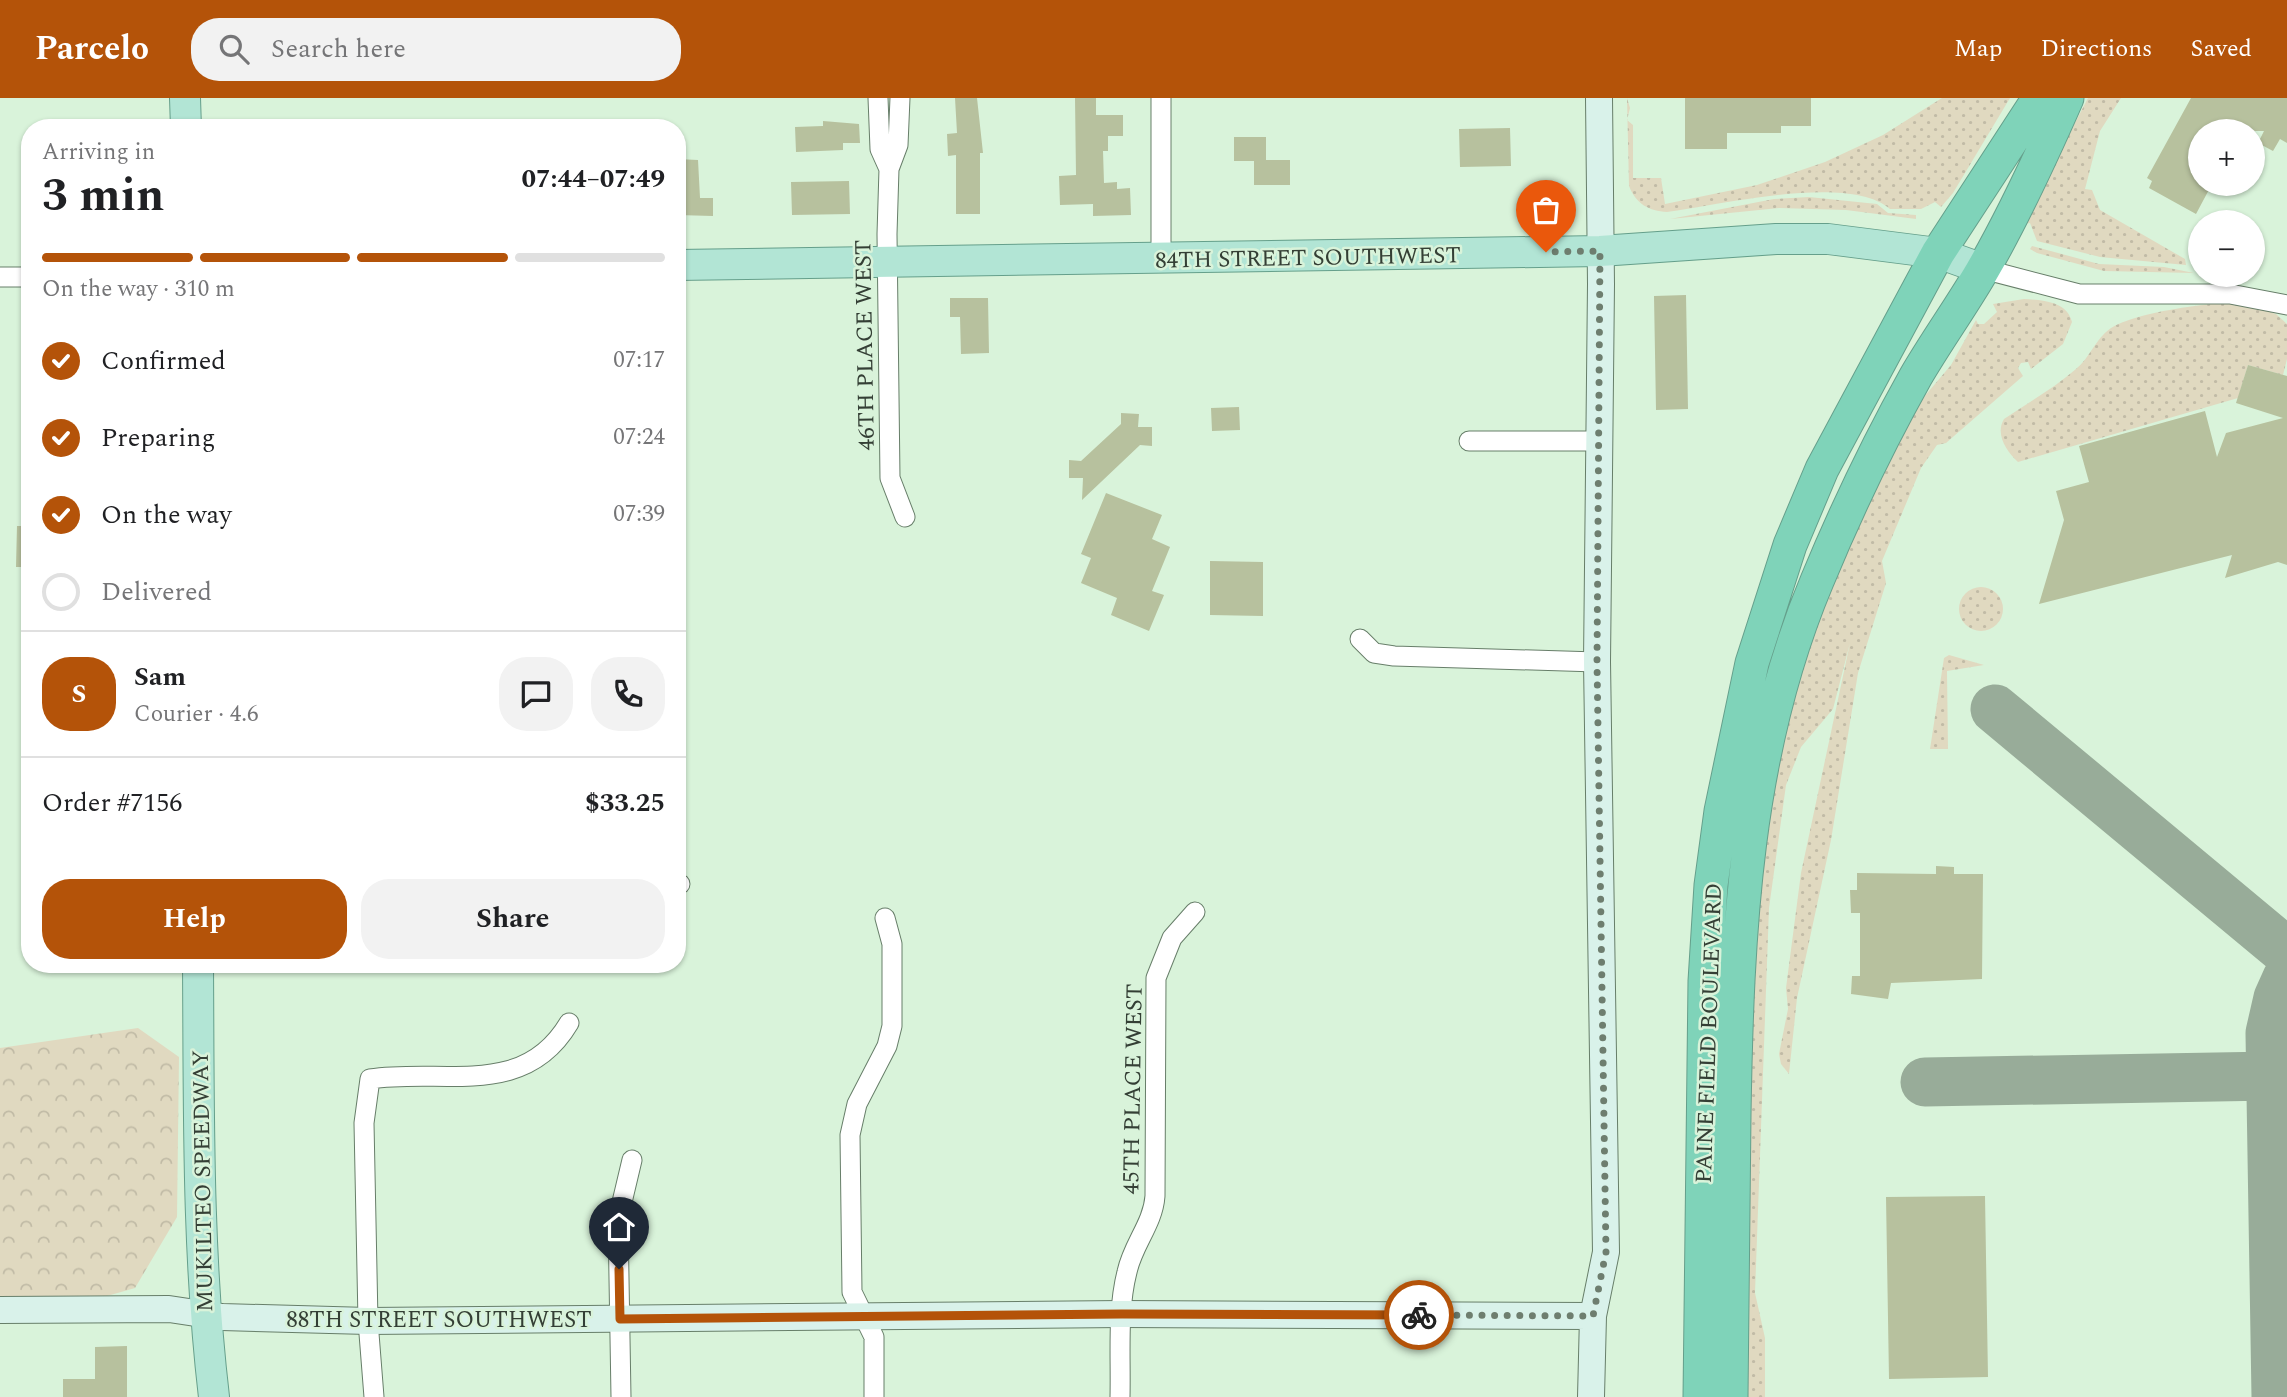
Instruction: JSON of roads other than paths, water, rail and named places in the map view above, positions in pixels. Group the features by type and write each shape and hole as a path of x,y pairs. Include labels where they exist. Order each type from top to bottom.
{"highway":[{"path":"1938,253 2039,98"},
{"path":"1983,270 2038,164 2067,98"},
{"name":"PAINE FIELD BOULEVARD","path":"1700,1397 1705,981 1711,885 1721,811 1752,663 1790,545 1822,469 1938,253"},
{"name":"PAINE FIELD BOULEVARD","path":"1731,1397 1737,968 1752,812 1768,732 1790,655 1816,583 1863,476 1916,376 1983,270"}],"main road":[{"path":"185,98 186,119"},
{"name":"84TH STREET SOUTHWEST","path":"686,265 1161,260 1600,251 1776,239 1828,239 1938,253 1983,270"},
{"name":"MUKILTEO SPEEDWAY","path":"198,973 199,1212 204,1314 214,1397"}],"street":[{"name":"46TH PLACE WEST","path":"878,98 880,149 889,169"},
{"name":"46TH PLACE WEST","path":"900,98 898,145 889,169 887,263 890,478 905,517"},
{"path":"1161,98 1161,260"},
{"path":"1591,1397 1593,1316 1606,1252 1597,662 1600,441 1598,98"},
{"name":"84TH STREET SOUTHWEST","path":"1983,270 2078,294 2230,294 2287,305"},
{"path":"0,277 21,277"},
{"path":"1469,441 1600,441"},
{"path":"1360,639 1374,653 1394,656 1597,662"},
{"name":"45TH PLACE WEST","path":"1120,1397 1122,1314 1127,1269 1154,1209 1156,978 1172,938 1195,912"},
{"path":"874,1397 874,1337 852,1292 850,1135 857,1104 887,1046 892,1026 892,944 885,918"},
{"path":"374,1397 368,1321 364,1123 370,1079 398,1075 484,1075 512,1071 549,1052 569,1023"},
{"path":"621,1397 618,1219 632,1160"},
{"name":"88TH STREET SOUTHWEST","path":"0,1310 169,1309 222,1317 368,1321 1122,1314 1593,1316"}]}
